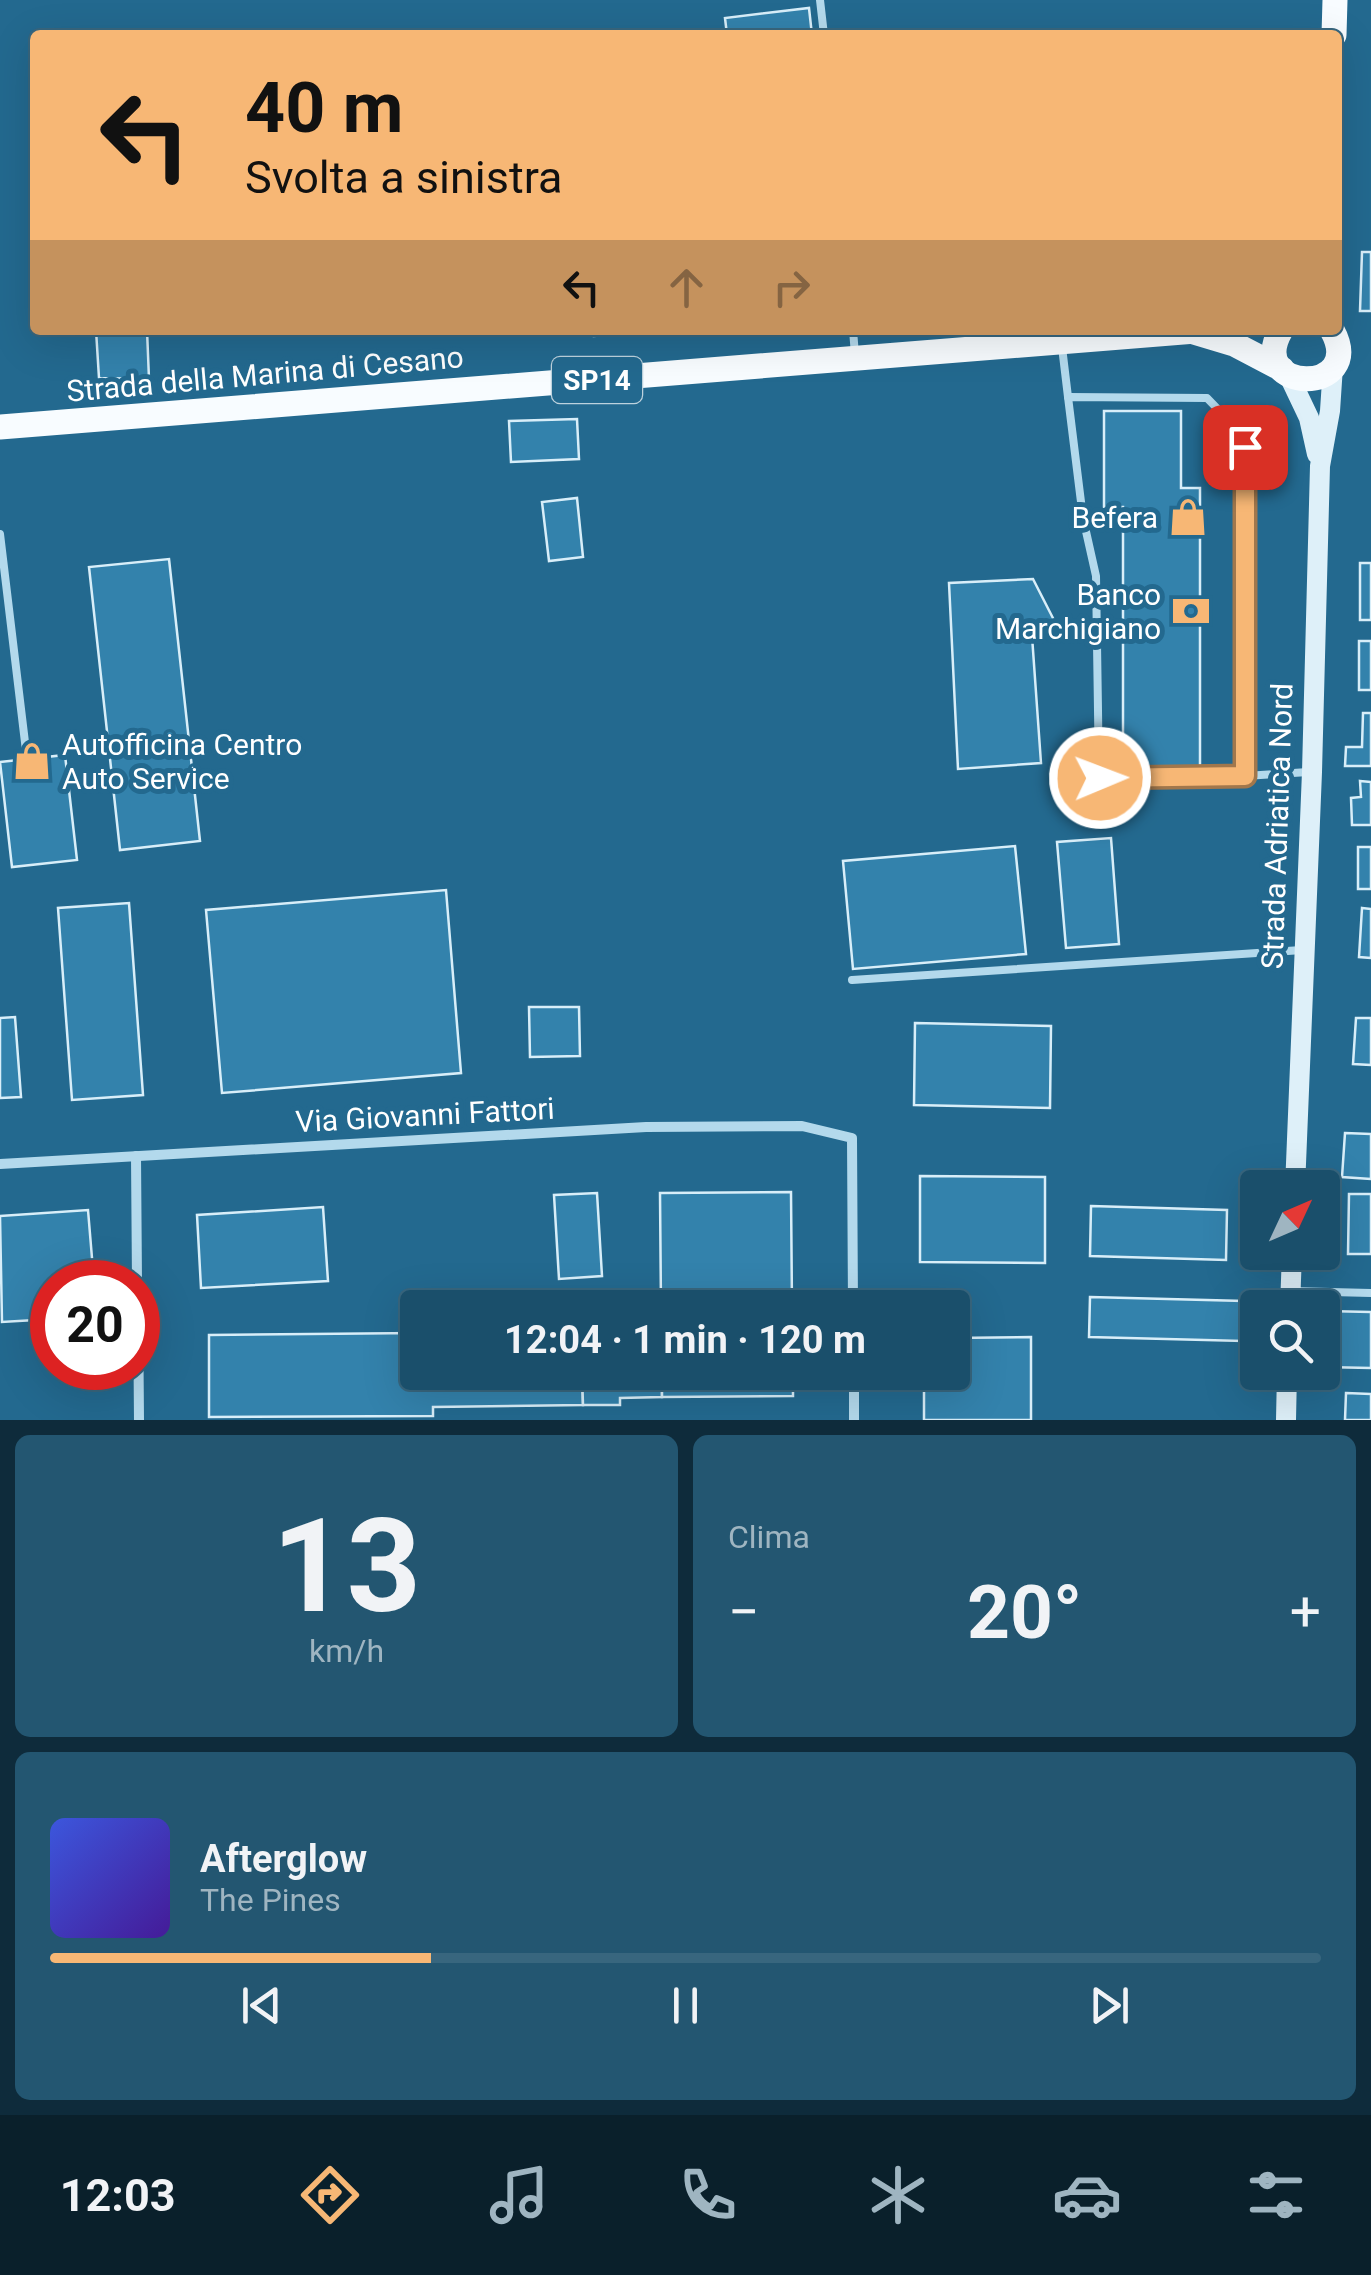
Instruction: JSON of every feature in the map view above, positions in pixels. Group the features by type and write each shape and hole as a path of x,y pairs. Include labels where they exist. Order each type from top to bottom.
{"main road":[{"path":"1334,30 1335,0"},
{"name":"Strada della Marina di Cesano","path":"0,428 1150,335"},
{"name":"Strada della Marina di Cesano","path":"1211,335 1286,372"},
{"name":"Strada Adriatica Nord","path":"1280,335 1275,351 1310,418 1320,466"},
{"name":"Strada Adriatica Nord","path":"1296,1170 1320,466 1337,358 1334,335"},
{"path":"1286,372 1298,380 1318,379 1333,366"},
{"path":"1286,1420 1287,1390"}],"street":[{"name":"Via Giovanni Fattori","path":"0,1164 646,1128 802,1126 852,1138 853,1290"},
{"path":"136,1156 137,1260"},
{"path":"139,1390 139,1420"},
{"path":"854,1390 854,1420"}],"lane":[{"path":"820,0 823,30"},
{"path":"854,335 856,359"},
{"path":"1062,342 1083,518 1096,576 1100,778 1312,772"},
{"path":"1068,397 1207,398 1237,428 1245,447 1245,776"},
{"path":"0,534 26,759"},
{"path":"852,980 1306,950"},
{"path":"1340,1295 1371,1293"}],"building":[{"path":"809,8 811,30 726,30 725,18"},
{"path":"1362,252 1371,252 1371,311 1360,311"},
{"path":"96,335 147,335 149,379 99,378"},
{"path":"1104,411 1181,411 1181,488 1200,488 1200,767 1123,766 1123,507 1104,507"},
{"path":"577,419 579,459 511,462 509,421"},
{"path":"577,498 583,557 549,561 542,502"},
{"path":"169,559 200,841 120,850 89,567"},
{"path":"1360,563 1371,563 1371,620 1360,620"},
{"path":"1033,579 1057,626 1032,636 1041,763 958,769 949,583"},
{"path":"1359,641 1371,641 1371,690 1359,690"},
{"path":"1363,713 1371,713 1371,766 1345,766 1346,747 1362,747"},
{"path":"65,755 77,860 12,867 0,762"},
{"path":"1360,781 1371,782 1371,825 1352,825 1351,798 1361,797"},
{"path":"1111,838 1119,944 1066,948 1057,842"},
{"path":"1015,846 1026,954 853,969 843,861"},
{"path":"1358,847 1371,847 1371,889 1358,889"},
{"path":"446,890 461,1073 222,1093 206,910"},
{"path":"129,903 143,1095 72,1100 58,908"},
{"path":"1362,908 1371,909 1371,958 1359,957"},
{"path":"529,1007 579,1007 580,1056 530,1057"},
{"path":"15,1017 21,1097 0,1098 0,1018"},
{"path":"1356,1018 1371,1018 1371,1065 1353,1064"},
{"path":"915,1023 1051,1026 1050,1108 914,1105"},
{"path":"1345,1133 1371,1134 1371,1179 1342,1177"},
{"path":"920,1176 1045,1177 1045,1263 920,1262"},
{"path":"791,1192 792,1290 661,1290 660,1193"},
{"path":"597,1193 602,1276 559,1279 554,1195"},
{"path":"1349,1194 1371,1194 1371,1254 1348,1254"},
{"path":"1091,1206 1227,1210 1226,1260 1090,1256"},
{"path":"323,1207 328,1281 201,1288 197,1215"},
{"path":"88,1210 92,1260 30,1260 30,1320 2,1322 0,1216"},
{"path":"1090,1297 1240,1301 1240,1341 1089,1337"},
{"path":"1340,1311 1371,1312 1371,1368 1340,1367"},
{"path":"400,1333 400,1390 583,1390 583,1405 433,1407 433,1416 209,1417 209,1335"},
{"path":"1031,1337 1031,1420 924,1420 924,1390 970,1390 970,1338"},
{"path":"583,1390 662,1390 662,1397 620,1398 620,1405 583,1405"},
{"path":"662,1390 793,1390 793,1396 662,1397"},
{"path":"1346,1393 1371,1394 1371,1420 1345,1420"}],"place":[{"name":"Befera","path":"1188,517"},
{"name":"Banco Marchigiano","path":"1191,611"},
{"name":"Autofficina Centro Auto Service","path":"32,761"}],"route":[{"path":"1100,778 1245,776 1245,447"}]}
